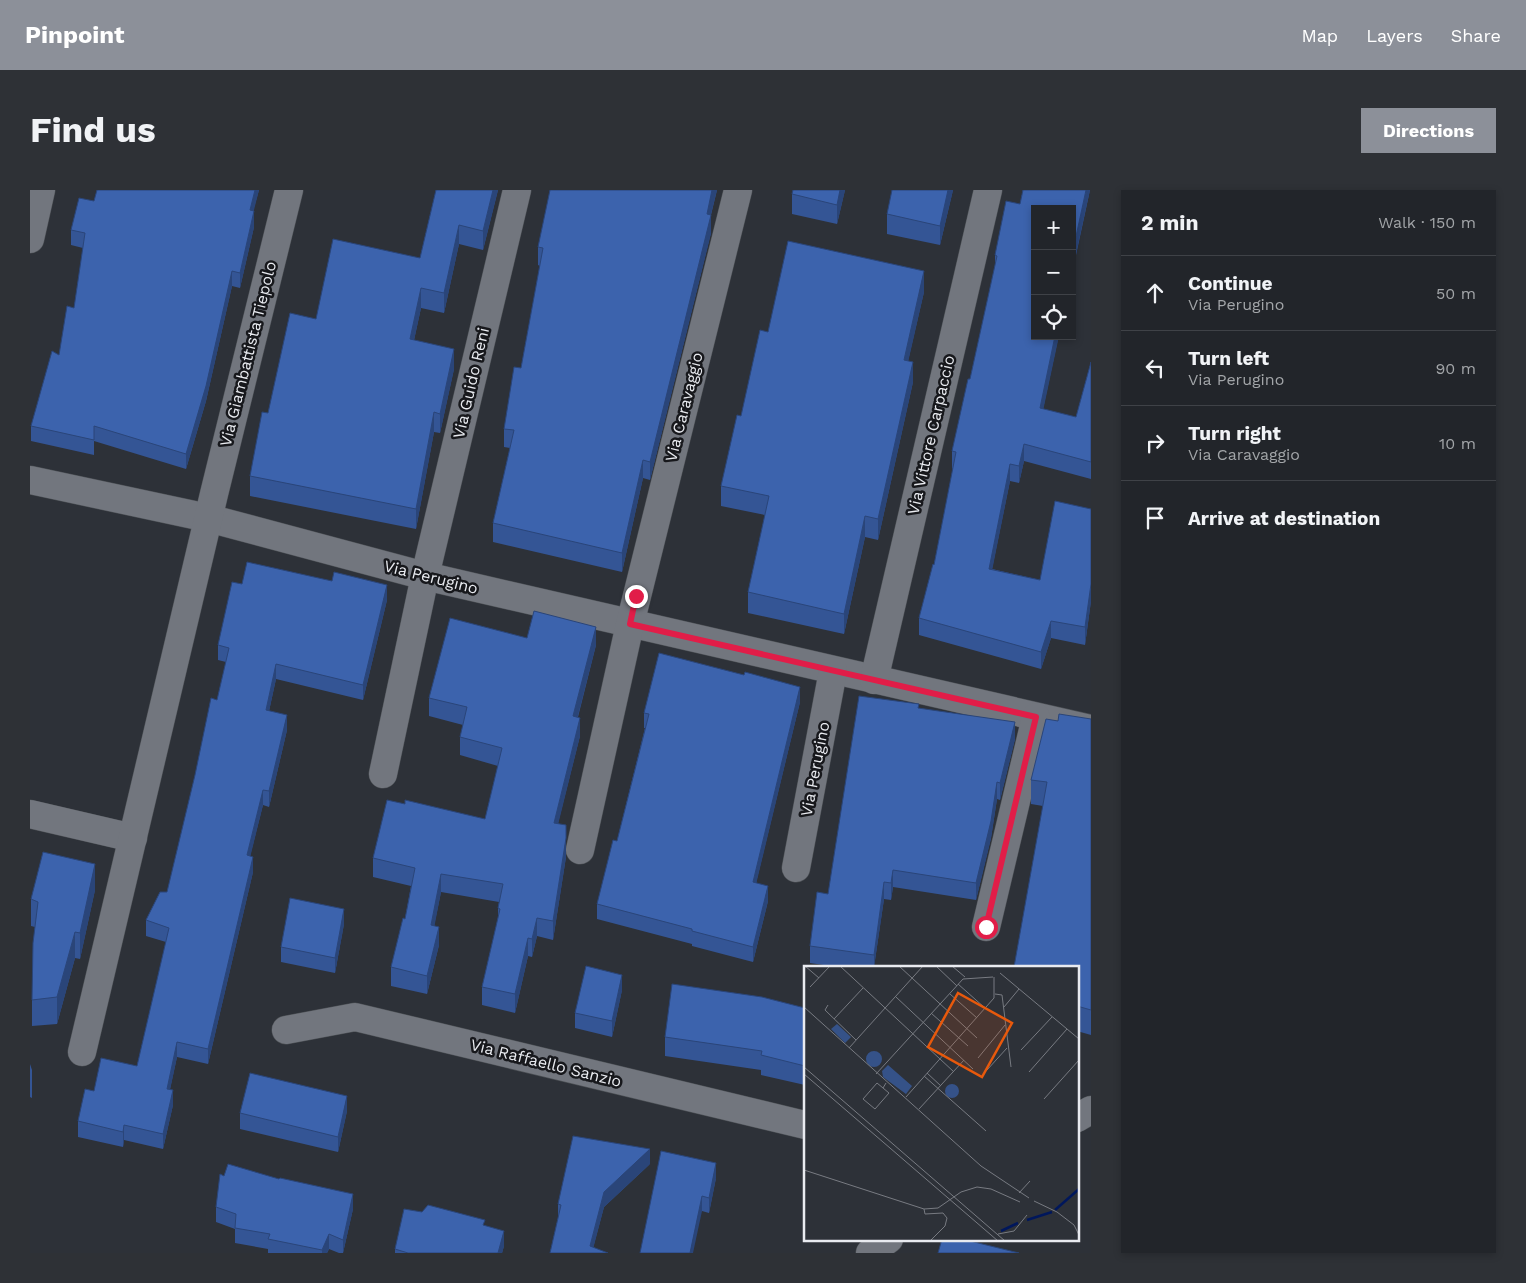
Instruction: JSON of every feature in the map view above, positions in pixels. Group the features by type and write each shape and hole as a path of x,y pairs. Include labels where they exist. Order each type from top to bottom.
{"street":[{"path":"30,239 41,190"},
{"name":"Via Giambattista Tiepolo","path":"82,1052 208,518 289,190"},
{"name":"Via Guido Reni","path":"383,774 425,576 517,190"},
{"name":"Via Caravaggio","path":"580,850 630,624 738,190"},
{"name":"Via Vittore Carpaccio","path":"874,680 988,190"},
{"name":"Via Perugino","path":"30,480 208,518 425,576 1091,729"},
{"name":"Via Perugino","path":"796,868 834,671"},
{"path":"986,927 1036,717"},
{"path":"30,814 134,838"},
{"name":"Via Raffaello Sanzio","path":"286,1030 355,1017 804,1125"},
{"path":"1078,1117 1091,1110"},
{"path":"870,1253 889,1240"}],"building":[{"path":"97,190 255,190 250,210 254,211 240,273 232,271 206,386 186,454 94,426 94,440 31,426 52,351 59,355 67,306 74,308 85,233 71,230 79,198 94,201"},
{"path":"436,190 493,190 483,231 459,225 444,293 421,288 410,339 454,349 440,414 434,412 416,509 250,476 262,412 268,413 290,313 316,319 333,239 420,258"},
{"path":"550,190 712,190 707,214 711,215 650,462 643,460 622,553 493,523 514,430 504,429 514,367 521,368 543,248 538,247"},
{"path":"793,190 840,190 837,205 792,194"},
{"path":"892,190 948,190 940,226 887,214"},
{"path":"1023,190 1086,190 1076,236 1076,205 1031,205 1031,340 1054,340 1040,408 1076,417 1091,362 1091,462 1024,444 1019,466 1010,464 989,569 1040,580 1055,501 1091,509 1091,584 1085,627 1051,621 1041,652 919,618 934,565 956,452 952,451 997,256 995,255 1006,201 1020,204"},
{"path":"788,241 924,271 904,360 913,362 878,519 865,516 844,614 748,592 769,496 721,486 737,415 741,416 760,330 768,332"},
{"path":"247,562 332,581 334,572 387,585 363,685 276,664 266,710 287,715 269,791 263,790 247,855 253,857 208,1049 177,1042 167,1089 173,1090 163,1134 124,1125 123,1132 78,1121 85,1089 94,1091 101,1058 137,1066 169,928 146,920 160,892 167,892 211,698 217,700 229,648 218,645 232,582 242,584"},
{"path":"534,611 596,627 573,716 580,718 554,823 566,825 566,838 553,921 537,918 532,939 528,938 515,994 482,987 500,909 498,908 503,884 441,874 431,925 439,927 427,976 391,967 403,918 405,919 415,868 373,858 387,800 405,804 405,800 485,819 502,748 460,737 467,707 429,698 450,618 527,638"},
{"path":"659,653 744,675 745,672 800,687 753,882 768,886 753,947 597,904 613,840 617,841 649,714 644,713"},
{"path":"859,696 919,704 918,708 1015,722 1000,783 997,782 991,821 976,883 893,870 891,883 884,882 874,955 810,946 817,892 828,894"},
{"path":"1059,714 1091,719 1091,1010 1078,1006 1078,966 1014,966 1047,782 1031,780 1046,719 1058,721"},
{"path":"43,852 95,864 80,933 75,932 57,997 32,1000 33,943 38,902 31,899"},
{"path":"290,898 344,909 335,958 281,947"},
{"path":"586,966 622,975 612,1021 575,1013"},
{"path":"672,984 762,997 804,1008 804,1066 761,1055 762,1051 665,1037"},
{"path":"250,1073 347,1096 338,1137 240,1113"},
{"path":"573,1136 650,1149 604,1192 590,1246 608,1253 550,1253 561,1205 558,1204"},
{"path":"661,1151 716,1163 709,1198 702,1196 690,1253 640,1253"},
{"path":"228,1164 279,1179 353,1194 343,1240 329,1234 322,1250 268,1239 270,1234 235,1228 236,1214 216,1207 220,1174 224,1176"},
{"path":"428,1205 485,1220 483,1225 504,1231 498,1253 408,1253 395,1249 404,1209 422,1212"},
{"path":"942,1240 966,1240 1019,1253 938,1253"}],"route":[{"path":"636,596 630,624 1036,717 986,927"}]}
